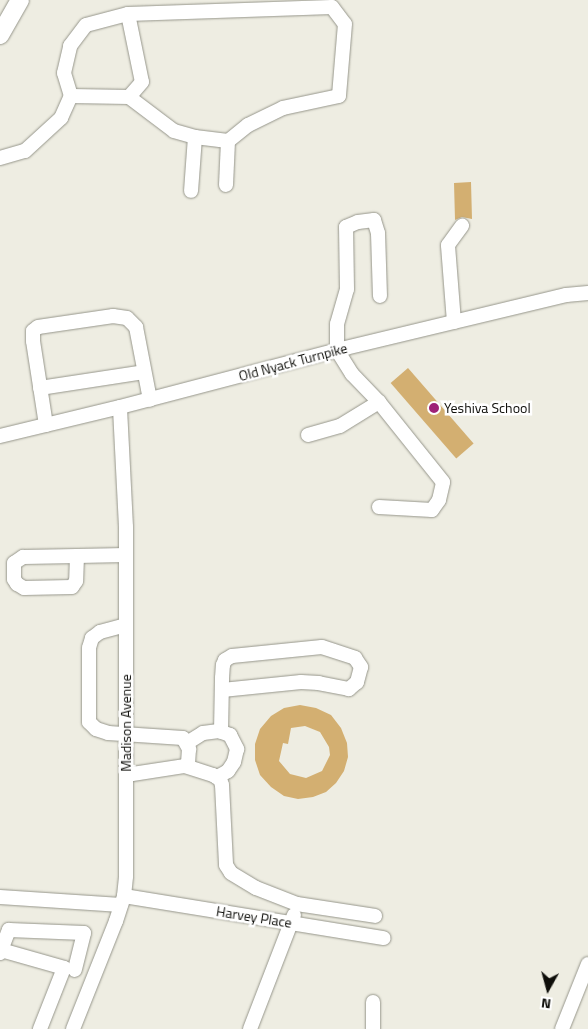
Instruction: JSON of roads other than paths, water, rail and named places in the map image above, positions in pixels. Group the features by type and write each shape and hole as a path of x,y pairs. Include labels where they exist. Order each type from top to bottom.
{"main road":[{"path":"0,36 20,0"}],"street":[{"path":"0,158 25,150 61,118 71,96 64,73 70,46 86,25 128,14 332,7 345,24 339,96 283,108 248,125 228,141 194,137 174,131 130,97 71,96"},
{"path":"128,14 142,82 130,97"},
{"path":"191,191 194,137"},
{"path":"226,184 228,141"},
{"path":"379,508 432,510 439,500 443,482 379,402 352,374 337,350 337,324 347,289 346,227 358,222 374,220 378,233 380,296"},
{"path":"454,322 448,246 462,226"},
{"name":"Old Nyack Turnpike","path":"0,436 150,400 337,350 566,296 588,293"},
{"path":"46,425 32,335 38,327 113,316 127,318 136,327 150,400"},
{"path":"40,388 144,372"},
{"path":"308,435 340,426 379,402"},
{"name":"Madison Avenue","path":"73,1029 122,901 126,775 126,555 120,407"},
{"path":"77,556 76,581 72,587 24,588 17,584 14,579 14,563 18,559 77,556 126,555"},
{"path":"126,626 100,632 92,638 89,648 89,722 96,729 108,733 126,733 185,741 204,733 221,732 230,735 236,749 234,762 228,771 217,777"},
{"path":"221,732 222,665 225,660 232,656 322,647 355,658 361,667 358,682 349,689 319,683 301,682 222,690"},
{"path":"185,741 190,757 185,766"},
{"path":"126,775 185,766 217,777 222,785 226,866 230,873 256,888 297,904 376,916"},
{"name":"Harvey Place","path":"0,896 122,901 292,923 384,938"},
{"path":"250,1029 292,923 297,904"},
{"path":"40,1029 69,969 84,933 9,930 1,952 69,969 95,974"},
{"path":"562,1029 588,964"},
{"path":"373,1002 373,1029"}],"place":[{"name":"Yeshiva School","path":"434,408"}]}
